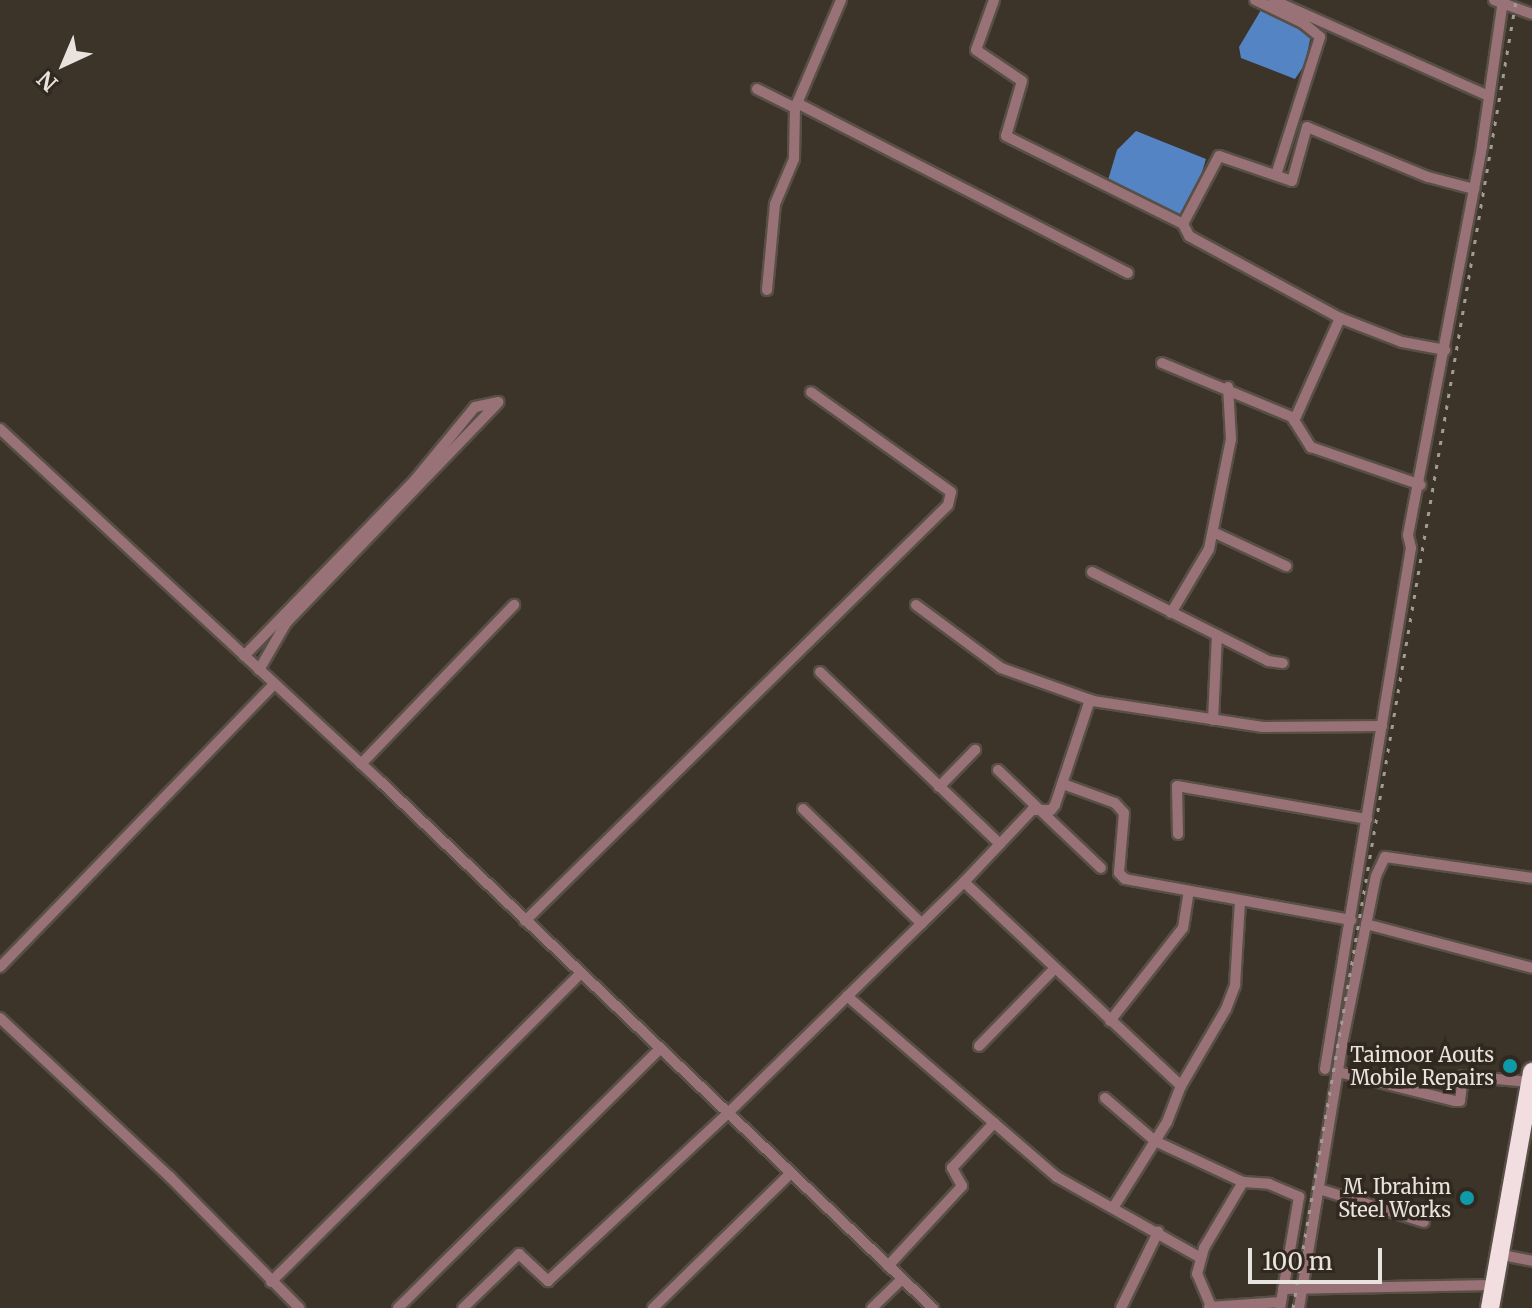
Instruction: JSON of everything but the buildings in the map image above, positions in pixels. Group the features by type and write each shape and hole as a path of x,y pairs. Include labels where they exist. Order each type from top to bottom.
{"highway":[{"path":"1490,1308 1497,1254 1531,1077"}],"street":[{"path":"767,290 775,204 795,153 796,106 841,0"},
{"path":"994,0 976,50 986,62 1022,81 1006,136 1183,224 1189,236 1340,318 1402,342 1445,350"},
{"path":"1255,0 1303,23 1320,37 1276,175"},
{"path":"1273,0 1489,96"},
{"path":"1325,1069 1411,548 1408,535 1421,485 1474,189 1500,2 1532,14"},
{"path":"757,89 1128,273"},
{"path":"1183,224 1219,156 1292,181 1307,127 1428,177 1474,189"},
{"path":"1294,421 1340,318"},
{"path":"1162,363 1228,387 1294,421 1311,447 1421,485"},
{"path":"1171,613 1209,549 1231,439 1228,387"},
{"path":"525,921 948,505 951,492 811,392"},
{"path":"244,656 415,480 475,407 498,402 286,623 259,670"},
{"path":"0,429 361,764 933,1308"},
{"path":"1213,532 1286,566"},
{"path":"1092,572 1268,661 1283,663"},
{"path":"361,764 514,605"},
{"path":"916,605 1001,668 1090,700 1263,727 1382,726"},
{"path":"1213,720 1217,635"},
{"path":"820,672 1000,844"},
{"path":"0,967 274,684"},
{"path":"1037,807 1051,810 1063,784 1090,700"},
{"path":"939,787 975,750"},
{"path":"998,770 1101,868"},
{"path":"1063,784 1115,803 1124,813 1119,873 1125,879 1351,920"},
{"path":"1178,834 1177,786 1367,819"},
{"path":"463,1308 519,1254 548,1281 727,1114 1037,807"},
{"path":"803,809 922,924"},
{"path":"1299,1308 1366,924 1385,857 1532,878"},
{"path":"964,882 1181,1086"},
{"path":"1110,1021 1183,928 1189,891"},
{"path":"1113,1208 1155,1141 1235,985 1240,900"},
{"path":"1366,924 1532,968"},
{"path":"979,1046 1055,968"},
{"path":"271,1282 581,973"},
{"path":"847,996 1057,1177 1201,1258"},
{"path":"0,1018 170,1177 299,1308"},
{"path":"398,1308 660,1049"},
{"path":"1338,1072 1455,1101 1460,1101 1463,1076 1531,1077"},
{"path":"1105,1098 1155,1141 1243,1182 1269,1184 1299,1197 1280,1305 1210,1306 1197,1274 1201,1258 1243,1182"},
{"path":"888,1266 962,1186 952,1168 994,1123"},
{"path":"653,1308 790,1174"},
{"path":"1319,1189 1424,1222"},
{"path":"1121,1308 1158,1232"},
{"path":"1497,1254 1532,1261"},
{"path":"872,1308 902,1279"},
{"path":"1283,1289 1493,1285"}],"water":[{"path":"1261,10 1297,22 1311,35 1305,64 1295,79 1241,58 1239,47"},
{"path":"1136,131 1206,159 1193,202 1183,216 1108,180 1117,150"}],"railway":[{"path":"1293,1308 1516,0"}],"place":[{"name":"Taimoor Aouts Mobile Repairs","path":"1510,1066"},
{"name":"M. Ibrahim Steel Works","path":"1467,1198"}]}
